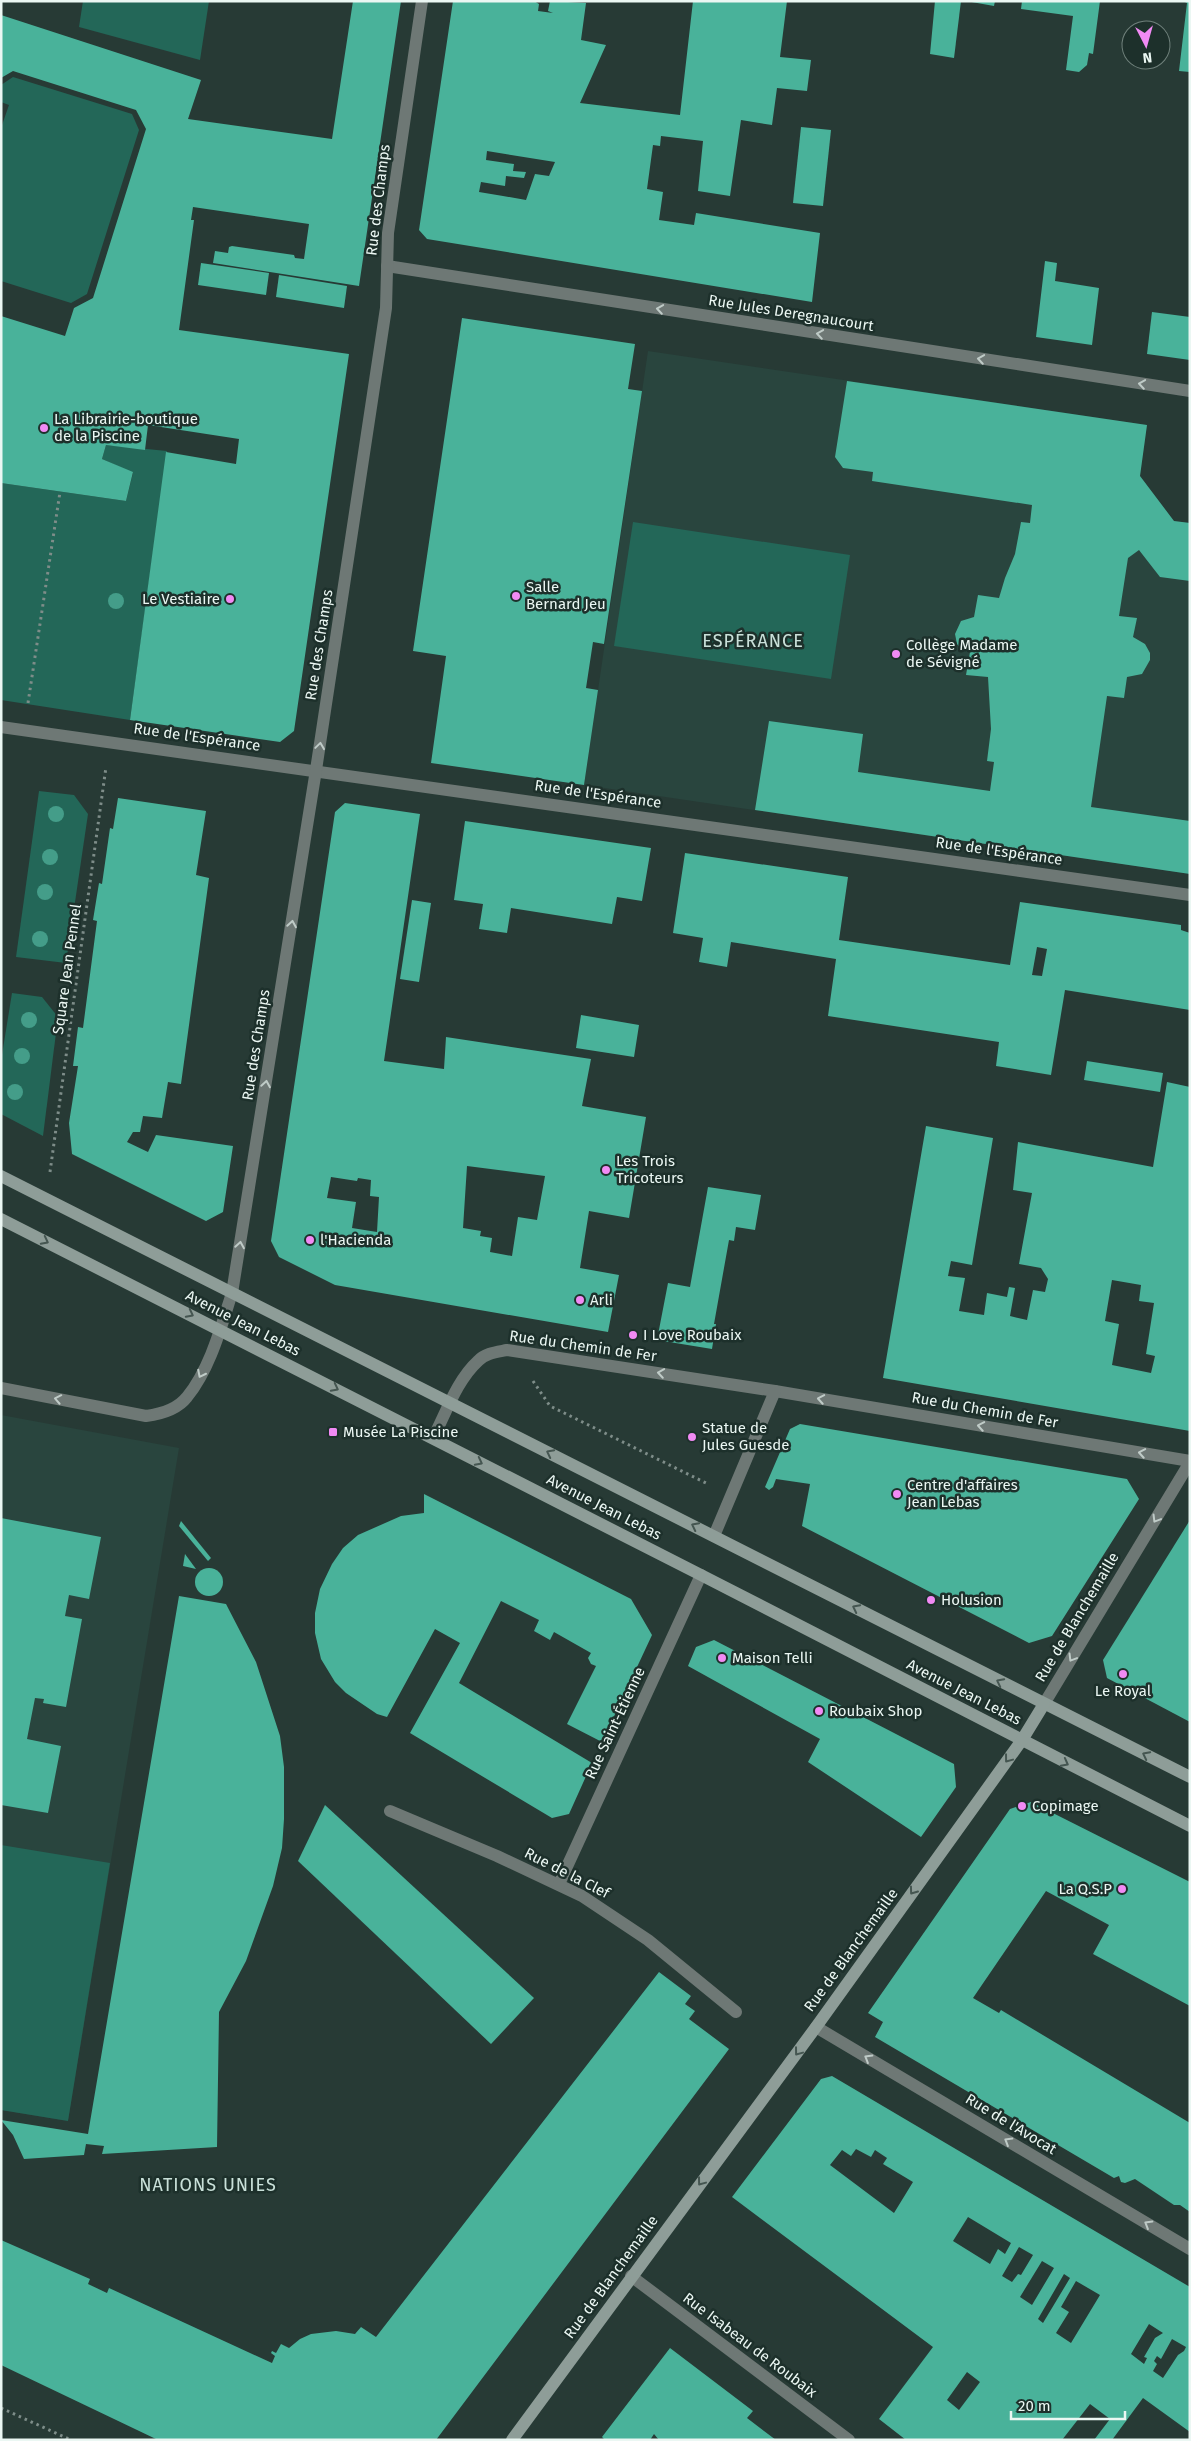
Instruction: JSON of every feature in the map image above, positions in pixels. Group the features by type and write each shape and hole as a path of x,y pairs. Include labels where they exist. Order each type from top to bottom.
{"main road":[{"name":"Avenue Jean Lebas","path":"1,1176 1190,1778"},
{"name":"Avenue Jean Lebas","path":"1,1219 220,1329 1190,1826"},
{"name":"Rue de Blanchemaille","path":"512,2440 816,2027 1022,1740 1044,1704"}],"street":[{"name":"Rue des Champs","path":"1,1388 146,1416 161,1414 187,1398 205,1365 232,1293 316,770 386,308 388,233 422,1"},
{"name":"Rue Jules Deregnaucourt","path":"387,266 1190,391"},
{"name":"Rue de l'Espérance","path":"1,727 1190,895"},
{"name":"Rue du Chemin de Fer","path":"433,1438 464,1377 478,1360 491,1353 507,1350 775,1391 1190,1462"},
{"path":"714,1536 775,1391"},
{"name":"Rue de Blanchemaille","path":"1044,1704 1190,1462"},
{"name":"Rue Saint-Étienne","path":"559,1884 701,1575"},
{"name":"Rue de la Clef","path":"390,1811 559,1884 608,1911 648,1940 736,2012"},
{"name":"Rue de l'Avocat","path":"816,2027 1190,2249"},
{"name":"Rue Isabeau de Roubaix","path":"631,2276 849,2440"}],"path":[{"path":"24,730 60,492"},
{"name":"Square Jean Pennel","path":"46,1199 110,742"},
{"path":"529,1352 533,1383 550,1406 730,1496"},
{"path":"1,2408 71,2440"}],"shaded area":[{"name":"Collège Madame de Sévigné","path":"648,351 1147,425 1140,476 1174,521 1190,523 1190,874 584,785"},
{"path":"1,1415 179,1448 68,2121 1,2110"}],"green space":[{"path":"83,1 209,1 200,60 79,27"},
{"path":"13,77 132,114 139,130 87,294 71,303 1,281 1,128 9,105 1,102 1,85"},
{"path":"106,445 167,451 130,720 1,700 1,483 126,501 133,473 102,459"},
{"path":"633,522 850,555 831,679 614,646"},
{"path":"39,791 74,795 88,814 66,963 16,957"},
{"path":"12,993 42,997 58,1017 43,1136 1,1114 1,1061"},
{"path":"1,1845 110,1863 68,2121 1,2110"}],"building":[{"path":"353,1 401,1 359,286 213,263 215,251 228,253 229,247 232,246 294,255 295,258 304,259 309,224 193,207 191,220 194,220 179,330 349,354 294,731 280,742 130,720 166,452 236,464 239,439 148,425 145,450 106,445 102,459 133,472 126,501 1,483 1,316 65,336 74,308 93,298 146,129 136,110 13,71 1,78 1,15 201,80 188,119 332,139"},
{"path":"453,1 534,1 539,4 538,11 553,13 548,11 550,1 586,3 581,40 606,45 580,103 680,115 693,1 787,1 780,57 811,60 807,91 777,88 772,125 741,120 730,196 698,191 703,141 661,136 660,146 653,145 647,189 663,192 659,220 694,225 696,213 820,233 812,302 427,239 419,230","holes":["487,151 555,162 549,176 535,174 526,200 479,192 481,182 505,186 506,176 524,178 526,172 513,171 514,164 486,160"]},
{"path":"935,1 961,1 954,58 930,54"},
{"path":"966,1 995,1 994,6"},
{"path":"1022,1 1100,1 1093,54 1089,53 1087,65 1079,72 1066,70 1073,16 1021,9"},
{"path":"1183,1 1190,1 1190,72 1179,71 1187,3"},
{"path":"801,127 831,130 823,206 793,203"},
{"path":"1045,261 1057,263 1055,281 1099,288 1092,345 1036,337"},
{"path":"201,263 269,273 266,295 198,285"},
{"path":"279,275 347,286 344,308 276,297"},
{"path":"1152,312 1190,317 1190,360 1147,354"},
{"name":"Salle Bernard Jeu","path":"462,318 635,344 628,389 642,391 604,644 593,642 586,688 598,690 584,785 431,763 446,656 413,651"},
{"path":"847,381 1147,425 1140,476 1174,521 1190,523 1190,581 1160,577 1139,550 1128,558 1119,616 1137,618 1133,637 1145,644 1150,653 1150,660 1142,674 1127,677 1124,698 1107,696 1091,807 1190,821 1190,874 755,810 769,721 863,734 858,772 990,791 994,762 987,761 991,729 988,677 966,675 970,652 962,650 957,644 955,634 961,621 974,617 978,595 999,598 1015,554 1021,522 1030,523 1032,505 872,481 873,472 843,468 835,457"},
{"path":"118,798 206,811 196,875 209,878 181,1084 168,1082 162,1118 143,1116 140,1132 133,1132 127,1142 148,1152 156,1135 233,1146 223,1212 206,1221 72,1154 69,1123 78,1066 73,1066 78,1027 83,1028 97,921 93,920 99,883 102,884 110,828 113,829"},
{"path":"345,803 420,814 384,1061 444,1069 446,1037 591,1059 582,1106 646,1117 629,1218 589,1211 580,1268 619,1275 608,1332 335,1285 279,1257 271,1241 335,812","holes":["467,1166 545,1176 537,1220 518,1217 512,1256 490,1252 492,1238 480,1236 481,1231 463,1228","331,1177 357,1181 358,1178 371,1180 370,1196 379,1197 377,1232 352,1228 356,1202 327,1198"]},
{"path":"465,821 651,848 642,901 617,897 612,924 511,908 507,933 479,929 483,904 454,900"},
{"path":"685,853 848,877 839,940 1010,965 1020,902 1181,925 1181,930 1190,933 1190,1010 1065,990 1051,1075 996,1066 999,1042 828,1016 836,959 731,942 727,967 699,962 703,938 673,933","holes":["1037,947 1047,949 1042,976 1032,975"]},
{"path":"412,900 431,903 419,982 400,979"},
{"path":"581,1015 639,1025 634,1057 576,1048"},
{"path":"1087,1061 1163,1073 1160,1092 1084,1080"},
{"path":"1167,1082 1190,1087 1190,1431 883,1378 926,1126 993,1138 972,1265 951,1261 948,1276 965,1278 959,1311 984,1315 987,1293 1007,1297 1009,1287 1015,1288 1010,1316 1027,1320 1033,1290 1045,1292 1048,1279 1041,1268 1019,1264 1032,1193 1013,1190 1018,1142 1153,1167","holes":["1112,1280 1141,1285 1139,1301 1154,1303 1146,1354 1155,1356 1151,1373 1112,1365 1119,1324 1105,1321"]},
{"path":"708,1187 761,1195 755,1230 736,1227 734,1241 729,1240 714,1324 716,1324 712,1349 657,1340 668,1283 690,1287"},
{"path":"800,1424 1127,1479 1139,1499 1052,1636 1029,1643 802,1526 810,1484 776,1479 773,1487 769,1490 765,1487 790,1429"},
{"path":"424,1494 631,1599 652,1635 602,1742 567,1724 596,1666 591,1664 588,1658 591,1653 554,1632 550,1640 534,1631 539,1620 501,1601 459,1683 592,1763 569,1814 552,1818 410,1733 460,1643 435,1629 387,1717 377,1714 346,1693 335,1682 321,1659 315,1633 315,1613 320,1589 332,1564 343,1548 358,1535 401,1516 424,1513"},
{"path":"1,1518 101,1537 89,1599 69,1595 65,1616 82,1619 66,1707 43,1703 44,1699 35,1698 27,1739 61,1746 48,1813 1,1805"},
{"path":"1190,1520 1190,1722 1107,1678 1103,1660"},
{"path":"181,1521 211,1558 208,1561 179,1526"},
{"path":"185,1554 196,1569 183,1566"},
{"path":"209,1568 219,1572 223,1582 219,1592 209,1596 199,1592 195,1582 199,1572"},
{"path":"179,1596 226,1604 256,1662 280,1736 284,1767 282,1848 273,1886 246,1961 219,2012 217,2147 102,2154 104,2146 86,2144 84,2155 24,2159 13,2135 1,2120 88,2134"},
{"path":"714,1640 954,1764 956,1787 921,1837 808,1762 820,1739 688,1666 696,1647"},
{"path":"1031,1802 1190,1882 1190,2006 1093,1954 1109,1925 1046,1891 973,1998 999,2013 1001,2010 1190,2123 1190,2212 1180,2205 1174,2205 1135,2179 1125,2183 1121,2182 1119,2176 1114,2178 875,2037 883,2022 868,2013 1010,1809"},
{"path":"325,1805 534,1998 491,2044 298,1861"},
{"path":"659,1972 691,1996 685,2004 695,2011 689,2019 729,2049 436,2440 158,2440 1,2365 1,2240 90,2279 88,2284 107,2293 109,2288 272,2363 275,2356 271,2353 272,2351 276,2353 281,2344 289,2348 300,2339 311,2334 336,2331 355,2334 361,2327 376,2337"},
{"path":"832,2076 1190,2287 1190,2432 1143,2398 1112,2440 1094,2440 1110,2419 1090,2404 1062,2440 906,2440 879,2419 933,2347 732,2197 821,2079","holes":["856,2149 871,2157 875,2150 887,2158 883,2164 913,2182 894,2213 830,2165 842,2150 851,2156","968,2217 1011,2243 1005,2254 998,2249 990,2264 953,2241","1019,2247 1033,2255 1021,2275 1018,2274 1012,2282 1002,2276","1042,2261 1054,2268 1032,2305 1020,2297","1064,2274 1070,2278 1043,2323 1038,2319","1076,2281 1100,2295 1071,2343 1056,2333 1069,2312 1061,2307","1149,2324 1163,2333 1155,2338 1144,2357 1147,2358 1144,2364 1131,2354","1172,2339 1186,2347 1178,2355 1163,2378 1153,2371 1157,2364 1154,2361 1157,2356 1161,2359","967,2372 980,2382 959,2410 947,2400"]},
{"path":"670,2348 753,2411 747,2418 776,2440 659,2440 654,2434 650,2440 605,2440 602,2437"}],"place":[{"name":"La Librairie-boutique de la Piscine","path":"44,428"},
{"name":"Salle Bernard Jeu","path":"516,596"},
{"name":"Le Vestiaire","path":"230,599"},
{"name":"Collège Madame de Sévigné","path":"896,654"},
{"name":"Les Trois Tricoteurs","path":"606,1170"},
{"name":"l'Hacienda","path":"310,1240"},
{"name":"Arli","path":"580,1300"},
{"name":"I Love Roubaix","path":"633,1335"},
{"name":"Musée La Piscine","path":"333,1432"},
{"name":"Statue de Jules Guesde","path":"692,1437"},
{"name":"Centre d'affaires Jean Lebas","path":"897,1494"},
{"name":"Holusion","path":"931,1600"},
{"name":"Maison Telli","path":"722,1658"},
{"name":"Le Royal","path":"1123,1674"},
{"name":"Roubaix Shop","path":"819,1711"},
{"name":"Copimage","path":"1022,1806"},
{"name":"La Q.S.P","path":"1122,1889"}],"district":[{"name":"ESPÉRANCE","path":"753,641"},
{"name":"NATIONS UNIES","path":"208,2185"}]}
